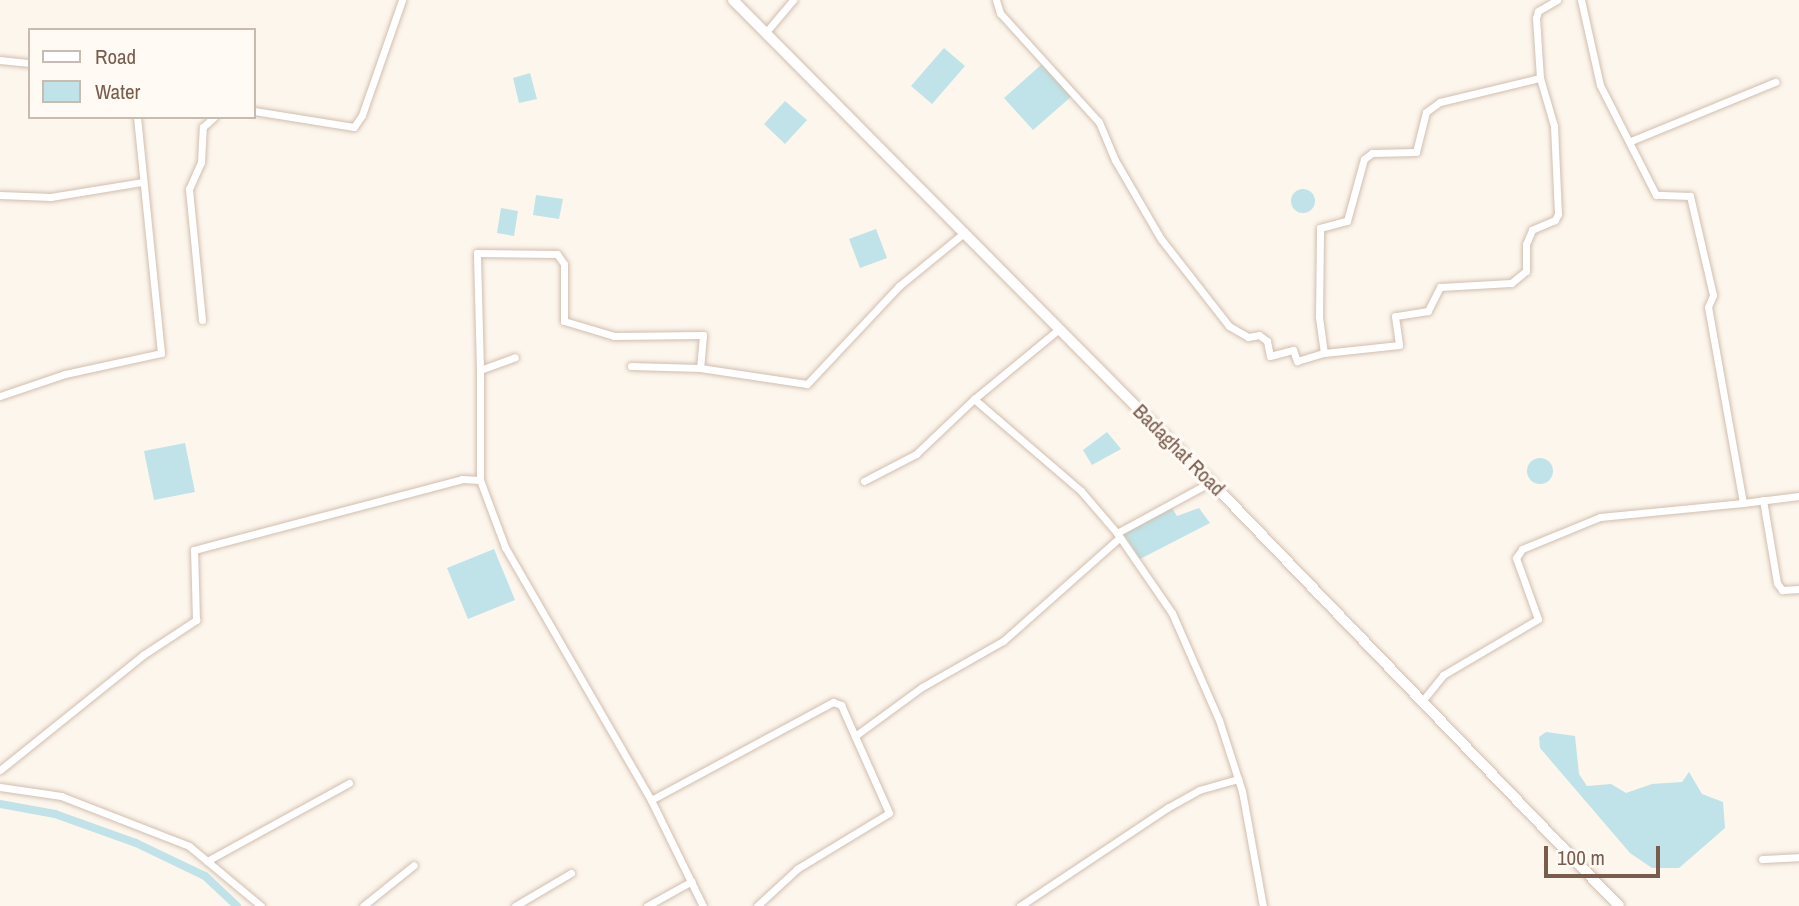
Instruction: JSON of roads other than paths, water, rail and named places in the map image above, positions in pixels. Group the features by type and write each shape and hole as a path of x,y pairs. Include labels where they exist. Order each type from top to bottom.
{"main road":[{"name":"Badaghat Road","path":"733,0 1211,482 1619,906"}],"street":[{"path":"256,111 354,127 362,115 402,0"},
{"path":"766,32 793,0"},
{"path":"996,0 1000,13 1099,122 1115,160 1161,239 1229,326 1248,338 1259,335 1267,341 1270,356 1293,350 1297,360 1324,353 1399,345 1395,316 1428,311 1440,287 1511,283 1526,271 1526,244 1532,230 1555,220 1558,214 1554,126 1540,78 1536,18 1538,11 1557,0"},
{"path":"1581,0 1600,85 1631,141 1656,195 1690,196 1713,295 1708,307 1743,503"},
{"path":"0,60 28,62"},
{"path":"1324,353 1319,316 1320,228 1347,220 1367,155 1416,152 1426,112 1440,102 1540,78"},
{"path":"1631,141 1776,82"},
{"path":"0,396 65,374 161,353 137,119"},
{"path":"202,320 189,189 201,162 203,127 212,119"},
{"path":"0,195 51,197 143,182"},
{"path":"631,366 701,368 807,384 899,286 965,232"},
{"path":"701,368 703,335 614,336 564,321 564,264 557,254 477,253 480,480 505,547 651,800 703,906"},
{"path":"864,481 916,454 975,398 1059,329"},
{"path":"480,370 515,357"},
{"path":"975,398 1057,467 1118,535 1172,613 1219,720 1238,779 1263,906"},
{"path":"0,770 143,655 196,620 194,550 462,479 480,480"},
{"path":"855,736 922,687 1003,641 1118,535 1211,482"},
{"path":"1423,700 1443,675 1535,624 1538,615 1516,558 1522,549 1600,517 1799,496"},
{"path":"1763,500 1777,583 1782,590 1799,589"},
{"path":"651,800 833,702 841,705 889,813 797,869 757,906"},
{"path":"1020,906 1167,808 1199,790 1238,779"},
{"path":"207,861 349,783"},
{"path":"0,787 61,796 178,841 207,861 261,906"},
{"path":"1762,859 1799,857"},
{"path":"363,906 414,865"},
{"path":"515,906 571,873"},
{"path":"647,906 692,881"}],"water":[{"path":"944,48 965,66 932,104 911,86"},
{"path":"1042,64 1072,96 1033,130 1004,98"},
{"path":"530,73 537,99 519,103 513,78"},
{"path":"785,101 807,120 785,144 764,124"},
{"path":"1298,189 1308,189 1315,196 1315,206 1308,213 1298,213 1291,206 1291,196"},
{"path":"536,195 563,199 559,219 533,215"},
{"path":"501,208 518,211 514,236 497,233"},
{"path":"876,229 887,258 860,268 849,239"},
{"path":"1107,432 1121,449 1092,465 1083,450"},
{"path":"185,443 195,492 154,500 144,451"},
{"path":"1540,458 1549,462 1553,471 1549,480 1540,484 1531,480 1527,471 1531,462"},
{"path":"1172,508 1177,516 1199,508 1210,523 1140,559 1123,533"},
{"path":"494,549 515,600 468,619 447,568"},
{"path":"1546,732 1575,736 1579,774 1587,786 1611,784 1626,793 1652,784 1682,782 1689,772 1702,794 1723,802 1725,828 1679,868 1652,868 1630,853 1540,748 1539,737"}],"waterway":[{"path":"0,804 55,814 136,843 205,876 237,906"}]}
